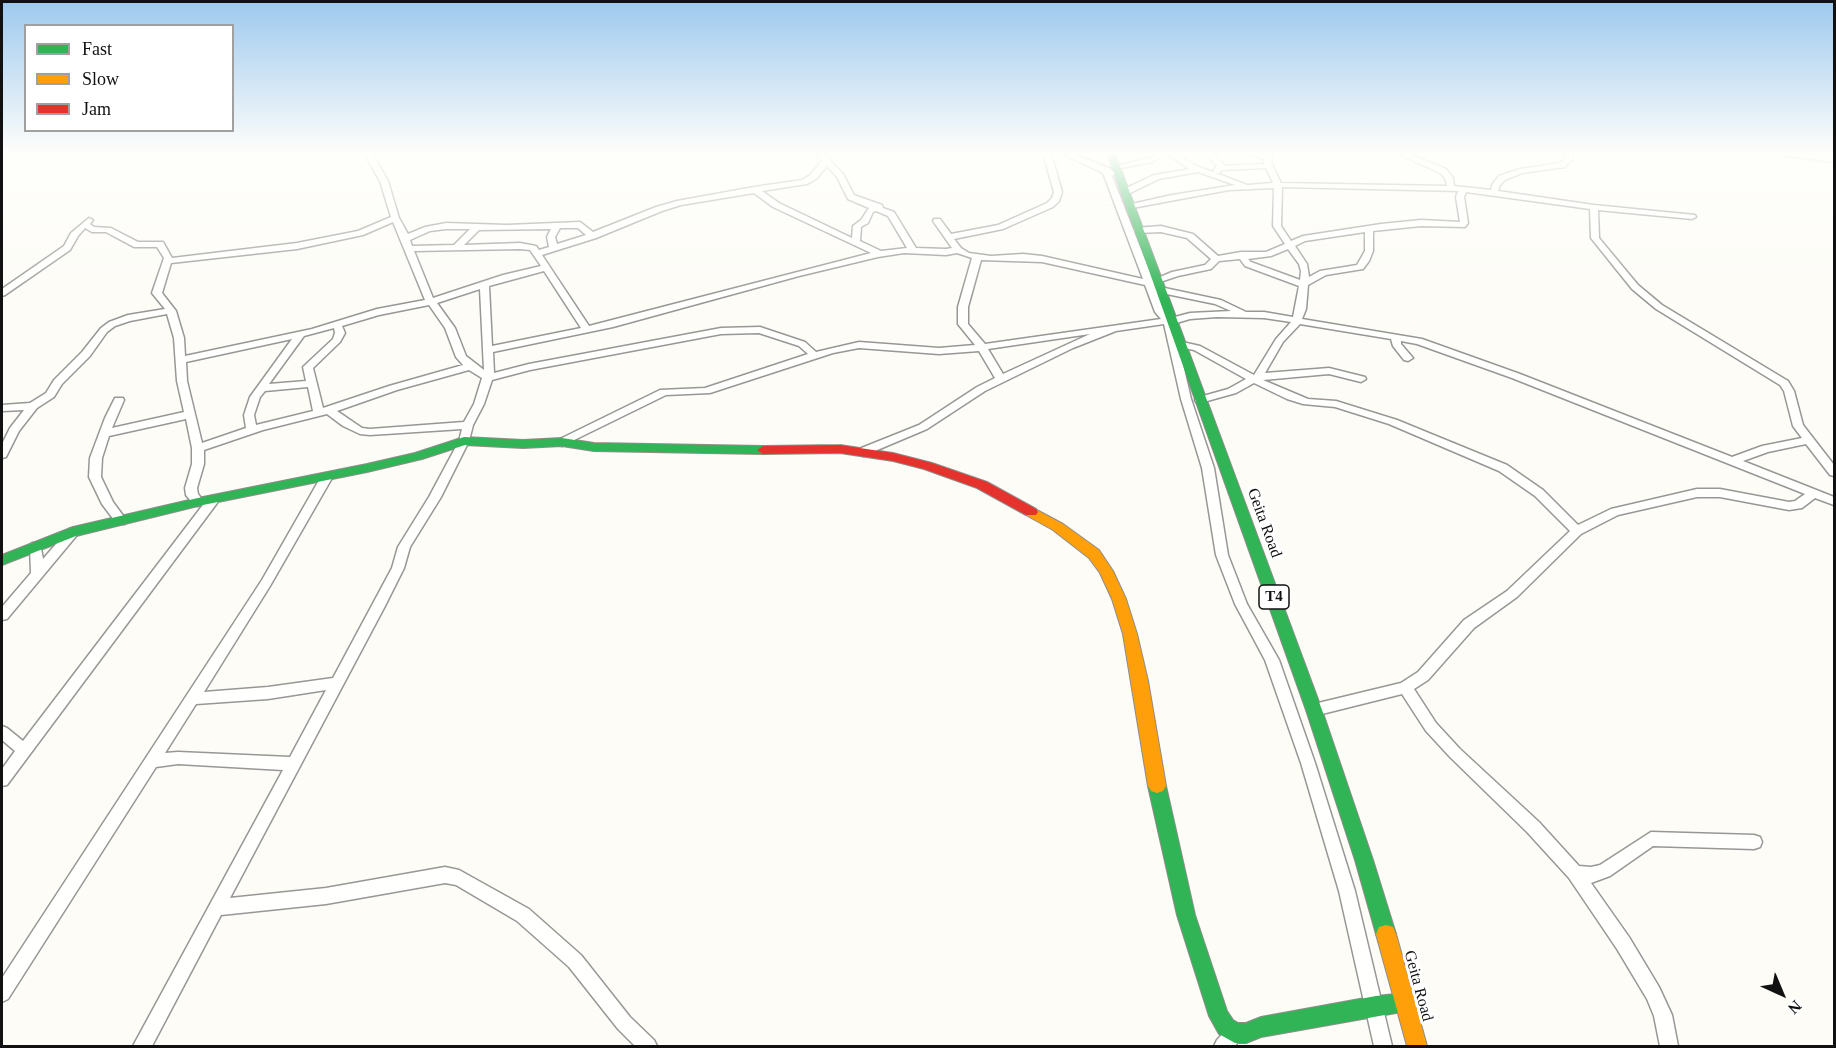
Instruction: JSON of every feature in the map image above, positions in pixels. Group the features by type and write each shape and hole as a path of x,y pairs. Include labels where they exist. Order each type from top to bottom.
{"main road":[{"name":"Geita Road","path":"1128,202 1155,285 1200,400 1314,710 1364,860 1417,1047"},
{"path":"3,557 73,532 198,502 326,478 418,456 464,441 524,444 562,442 594,447 741,450 821,448 863,452 928,466 982,485 1005,497 1079,542 1094,554 1106,571 1119,599 1130,634 1158,794 1186,915 1229,1040 1376,1006 1406,1003"}],"street":[{"path":"390,202 395,218 410,249 413,265 430,302 450,328 461,357 487,378 530,367 721,331 760,330 802,344 814,355"},
{"path":"538,253 593,236 658,209 686,202"},
{"path":"772,202 880,254"},
{"path":"865,202 891,214 913,251"},
{"path":"950,237 1000,227 1053,202"},
{"path":"1126,202 1155,285"},
{"path":"1130,207 1151,202"},
{"path":"1256,379 1279,341 1297,320 1304,284 1303,264 1277,226 1278,202"},
{"path":"1155,285 1175,274 1208,267 1216,259 1268,254 1289,243 1369,229 1421,223 1462,225 1464,223 1461,202"},
{"path":"1558,202 1692,217"},
{"path":"856,242 857,226 866,219 870,210 879,207"},
{"path":"1594,207 1595,238 1635,287 1659,307 1709,339 1765,369 1784,383 1789,391 1798,426 1834,471"},
{"path":"168,261 297,246 370,230 395,218"},
{"path":"937,221 958,250 967,255 1042,259 1218,302 1243,314"},
{"path":"2,293 67,248 74,235 88,222 92,229 108,231 137,245 160,244 168,261 157,293 171,311 179,338 183,389 198,448 198,464 191,488 192,495 198,502"},
{"path":"404,239 438,227 513,228 580,225 593,236"},
{"path":"554,249 551,237 557,226"},
{"path":"455,249 476,228"},
{"path":"486,248 513,228"},
{"path":"1138,230 1161,229 1190,236 1216,259"},
{"path":"1241,255 1248,264 1304,284 1323,273 1360,267 1369,251 1369,229"},
{"path":"410,249 528,246 538,253 545,268 587,330"},
{"path":"488,350 587,330 880,254 958,250"},
{"path":"977,257 963,307 963,324 982,347 1001,379"},
{"path":"180,360 301,333 377,312 430,302 484,284 545,268"},
{"path":"141,1047 390,585 404,547 435,497 464,441 487,378 488,350 485,331 484,284"},
{"path":"2,454 14,430 33,406 50,395 62,377 80,361 104,330 128,318 171,311"},
{"path":"562,442 658,394 706,391 814,355 859,345 939,351 1170,321 1190,316 1243,314 1297,320 1419,341 1489,365 1834,501"},
{"path":"1170,321 1186,399 1208,468 1222,555 1241,604 1272,660 1308,763 1347,891 1359,947 1376,1006 1383,1047"},
{"path":"337,324 340,333 337,340 308,367 312,384 324,411 360,431 369,432 468,425"},
{"path":"863,452 923,427 981,389 1001,379 1114,328"},
{"path":"252,430 250,407 260,388 301,333"},
{"path":"1396,336 1396,344 1408,358"},
{"path":"1179,344 1197,348 1256,379 1307,402 1336,404 1393,422 1503,468 1539,493 1577,531"},
{"path":"198,448 252,430 324,411 400,385 470,366"},
{"path":"1200,400 1232,391 1256,379 1322,370 1340,372 1361,379"},
{"path":"260,388 312,384"},
{"path":"119,400 96,458 95,477 108,504 121,521"},
{"path":"2,408 33,406"},
{"path":"106,433 191,414"},
{"path":"1731,461 1766,449 1809,440"},
{"path":"2,993 115,814 152,761 266,583 326,478"},
{"path":"1314,710 1405,688 1423,676 1470,624 1512,594 1577,531 1615,512 1697,493 1720,493 1789,506 1798,505 1814,493"},
{"path":"2,780 213,500"},
{"path":"2,615 73,532"},
{"path":"36,546 37,573"},
{"path":"193,698 268,693 338,683"},
{"path":"1405,688 1431,727 1533,827 1575,873 1623,943 1653,993 1663,1015 1669,1047"},
{"path":"2,732 24,750"},
{"path":"152,761 178,758 294,764"},
{"path":"1575,873 1591,875 1604,871 1651,839 1754,842"},
{"path":"216,908 326,896 445,875 459,878 523,915 575,961 624,1023 648,1047"}],"traffic: fast":[{"path":"1129,202 1314,710 1386,934"},
{"path":"2,560 73,532 198,502 367,468 418,456 464,441 523,444 562,442 594,447 763,450"},
{"path":"1157,786 1186,915 1219,1016 1226,1027 1235,1033 1246,1033 1261,1027 1376,1006 1406,1003"}],"traffic: slow":[{"path":"1031,512 1058,527 1094,554 1106,571 1119,599 1130,634 1140,681 1157,786"},
{"path":"1386,934 1417,1046"}],"traffic: jam":[{"path":"763,450 840,449 893,457 928,466 982,485 1031,512"}]}
